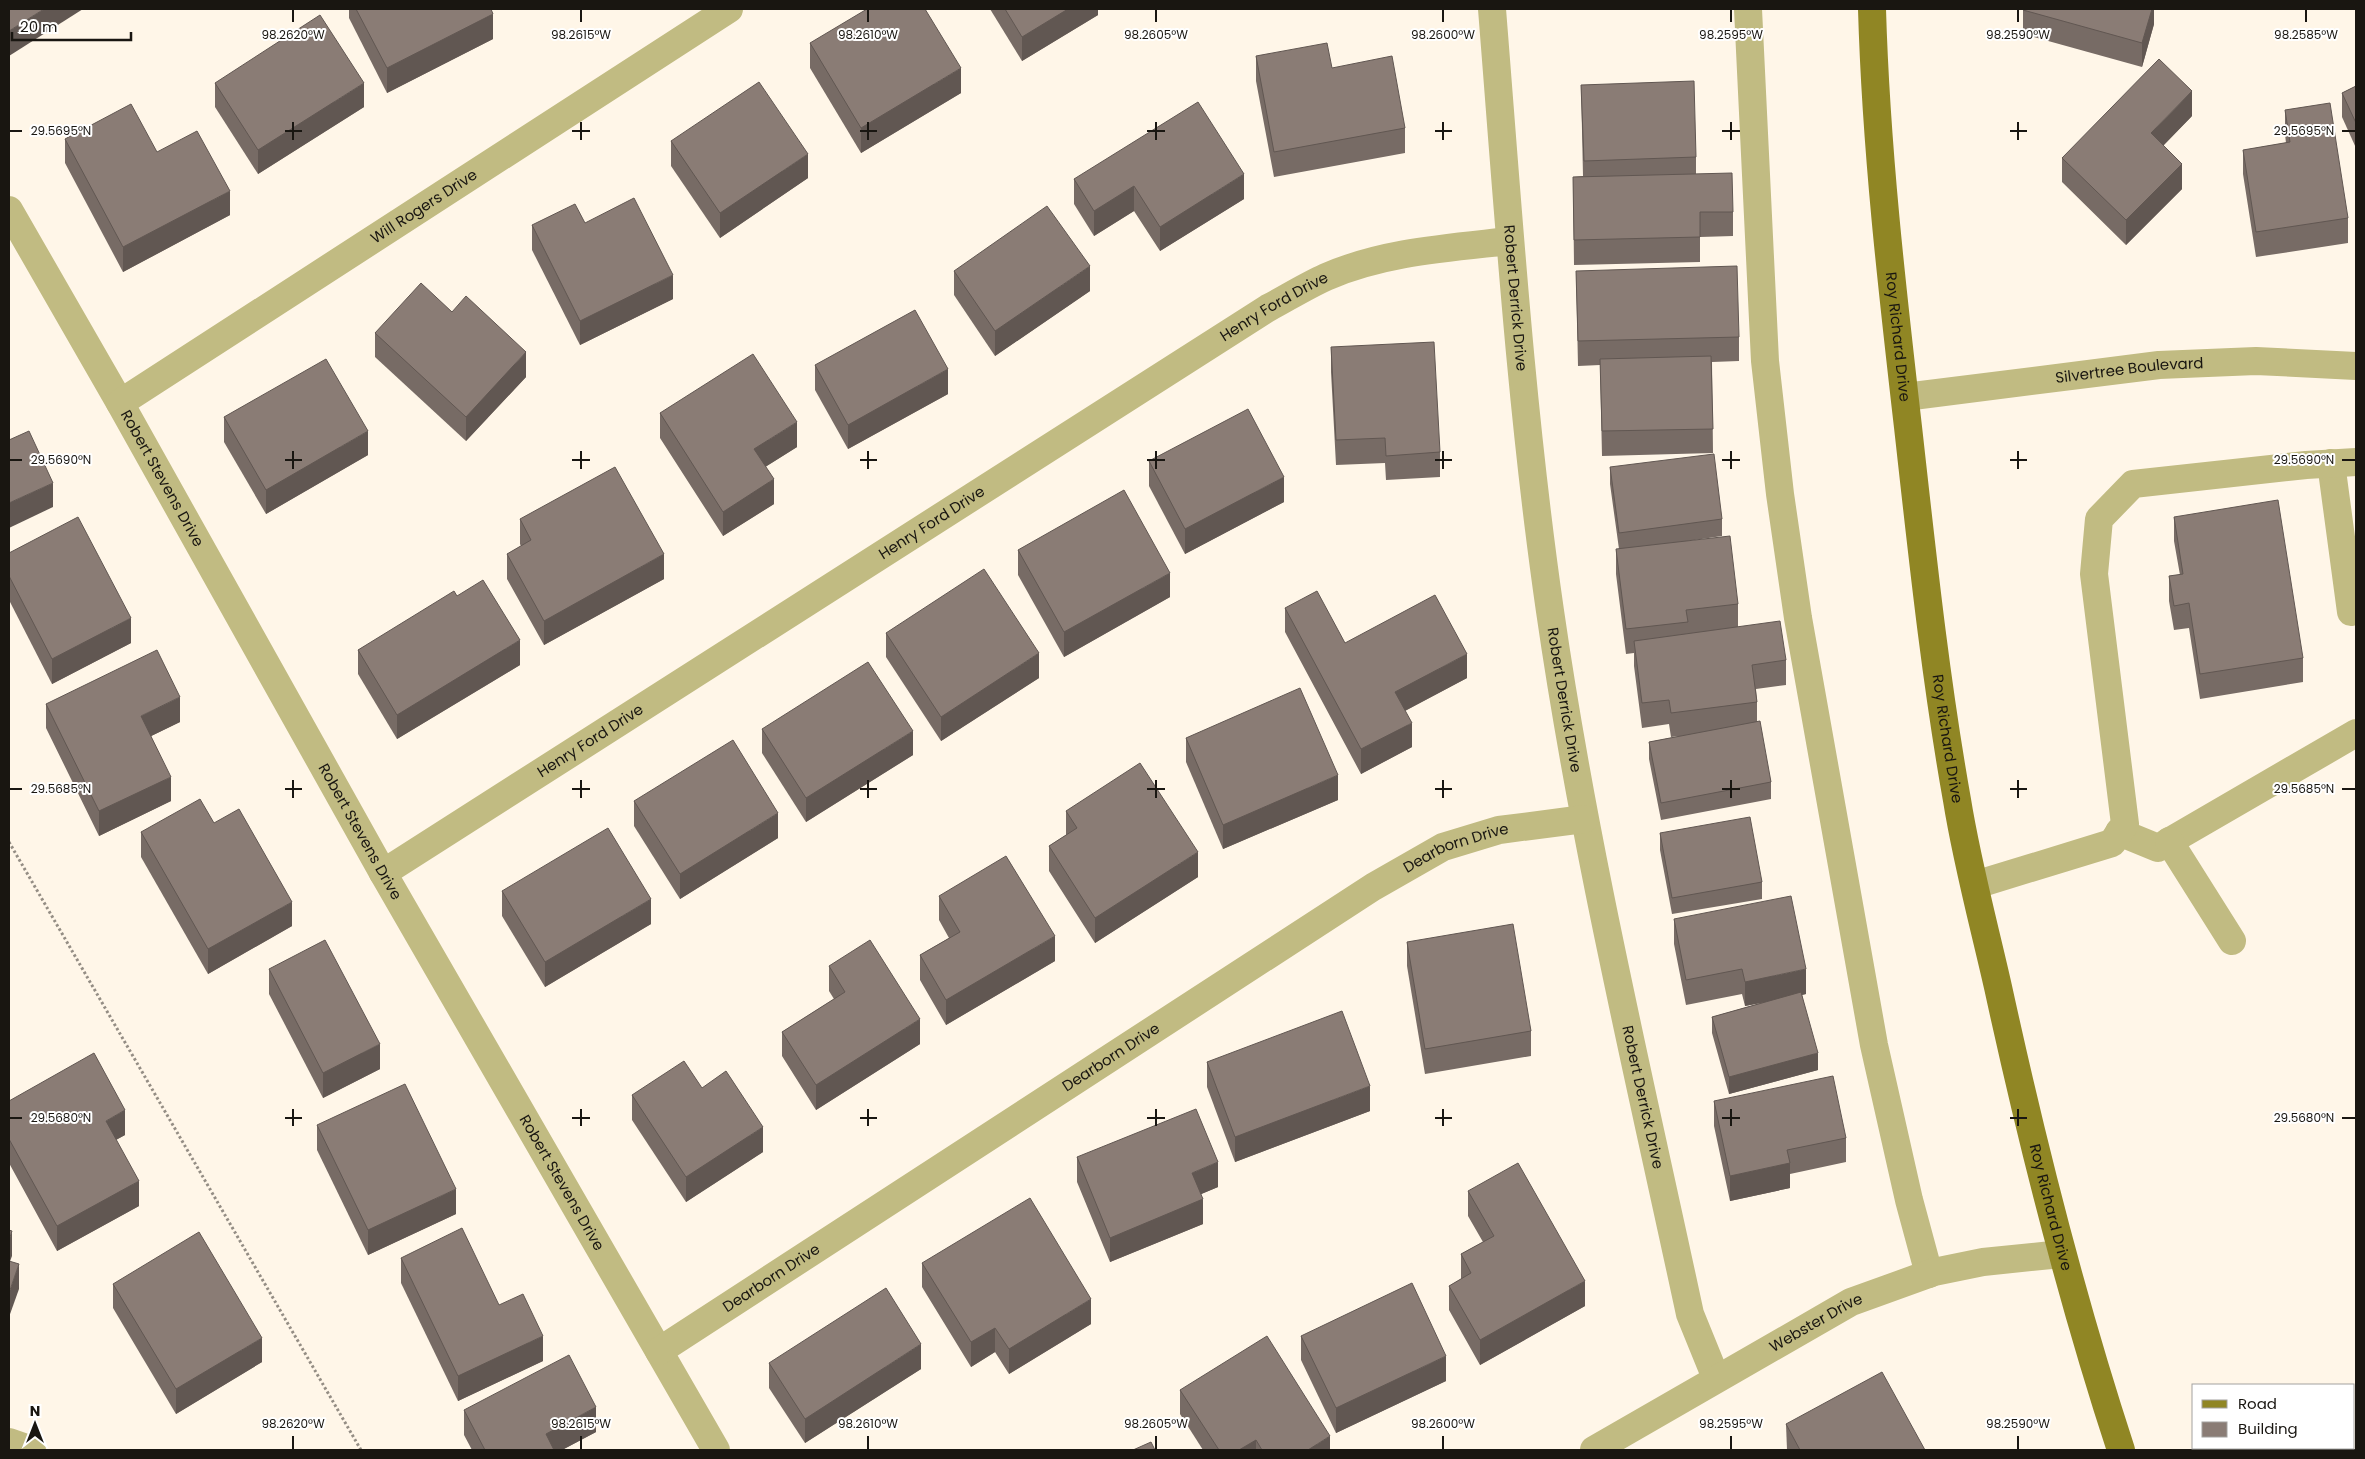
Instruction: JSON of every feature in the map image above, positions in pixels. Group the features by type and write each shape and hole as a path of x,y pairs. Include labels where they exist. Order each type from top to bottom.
{"main road":[{"name":"Roy Richard Drive","path":"1872,9 1874,70 1885,212 1904,397 1925,576 1957,802 2061,1254 2121,1450"}],"street":[{"name":"Will Rogers Drive","path":"120,403 728,9"},
{"name":"Robert Derrick Drive","path":"1492,9 1510,241 1537,511 1550,612 1584,819 1690,1314 1716,1378"},
{"path":"1748,9 1765,361 1796,609 1874,1045 1909,1200 1929,1274"},
{"name":"Robert Stevens Drive","path":"9,210 120,403 382,873 716,1450"},
{"name":"Henry Ford Drive","path":"382,873 1268,308 1327,277 1378,260 1420,251 1510,241"},
{"name":"Silvertree Boulevard","path":"1904,397 2159,365 2256,361 2356,366"},
{"path":"1975,886 2112,843 2125,824 2094,574 2099,519 2133,484 2344,462 2351,612"},
{"path":"2119,832 2158,848 2356,734"},
{"name":"Dearborn Drive","path":"659,1351 1373,887 1443,847 1499,830 1584,819"},
{"path":"2169,841 2232,941"},
{"name":"Webster Drive","path":"1594,1450 1850,1302 1929,1274 1983,1262 2061,1254"},
{"path":"9,1442 32,1450"}],"path":[{"path":"9,842 361,1450"}],"building":[{"path":"9,9 44,9 9,31"},
{"path":"356,9 491,9 493,14 387,68"},
{"path":"867,9 925,9 961,68 861,128 810,43"},
{"path":"1005,9 1068,9 1022,37"},
{"path":"2023,9 2152,9 2142,43"},
{"path":"320,15 364,83 258,150 215,83"},
{"path":"1327,43 1332,68 1392,56 1405,128 1274,152 1256,56"},
{"path":"2159,59 2192,91 2151,133 2182,164 2126,220 2062,158"},
{"path":"1694,81 1696,157 1584,161 1581,85"},
{"path":"759,82 808,154 720,213 671,141"},
{"path":"2356,86 2356,123 2342,93"},
{"path":"1198,102 1244,174 1160,227 1134,186 1094,211 1074,179"},
{"path":"2330,103 2348,218 2256,232 2243,150 2290,142 2285,110"},
{"path":"131,104 157,152 197,131 230,191 123,247 65,139"},
{"path":"1732,173 1733,212 1700,212 1700,237 1574,240 1573,177"},
{"path":"634,198 673,275 580,321 532,225 575,204 585,223"},
{"path":"1047,206 1090,266 995,331 954,271"},
{"path":"1737,266 1739,337 1578,341 1576,271"},
{"path":"421,283 452,312 466,296 526,352 466,417 375,333"},
{"path":"915,310 948,369 848,425 815,365"},
{"path":"1434,342 1440,452 1386,456 1385,438 1336,440 1331,347"},
{"path":"753,354 797,422 754,449 774,479 723,512 660,413"},
{"path":"1711,356 1713,429 1602,431 1600,359"},
{"path":"326,359 368,431 266,490 224,417"},
{"path":"1248,409 1284,477 1185,529 1149,461"},
{"path":"29,431 53,483 9,503 9,440"},
{"path":"1714,454 1722,519 1619,533 1610,467"},
{"path":"615,467 664,554 544,621 507,554 531,540 520,519"},
{"path":"1124,490 1170,573 1064,632 1018,550"},
{"path":"2278,500 2303,658 2200,674 2189,603 2174,606 2169,576 2183,574 2174,517"},
{"path":"78,517 131,618 52,659 9,576 9,553"},
{"path":"1730,536 1738,604 1686,610 1688,622 1626,629 1616,549"},
{"path":"984,569 1039,653 941,717 886,633"},
{"path":"483,580 520,640 397,715 358,650 454,591 457,596"},
{"path":"1317,591 1345,643 1435,595 1467,654 1395,692 1412,723 1361,749 1285,608"},
{"path":"1780,621 1786,660 1752,665 1757,702 1671,713 1669,700 1642,703 1634,641"},
{"path":"157,650 180,697 141,716 171,777 99,811 46,704"},
{"path":"868,662 913,731 806,798 762,729"},
{"path":"1300,688 1338,775 1223,825 1186,738"},
{"path":"1760,721 1771,782 1661,803 1649,742"},
{"path":"733,740 778,813 680,874 634,801"},
{"path":"1140,763 1198,852 1095,918 1049,846 1077,828 1066,811"},
{"path":"200,799 214,823 239,809 292,902 208,949 141,832"},
{"path":"1750,817 1762,882 1672,898 1660,833"},
{"path":"608,828 651,899 545,962 502,891"},
{"path":"1006,856 1055,936 946,1000 920,955 960,932 939,896"},
{"path":"1791,896 1806,969 1745,982 1742,969 1686,980 1674,919"},
{"path":"1513,924 1531,1031 1425,1049 1407,942"},
{"path":"325,940 380,1044 323,1073 269,969"},
{"path":"870,940 920,1019 816,1085 782,1032 845,992 829,966"},
{"path":"1801,992 1818,1053 1729,1077 1712,1017"},
{"path":"1342,1011 1370,1086 1235,1137 1207,1062"},
{"path":"94,1053 125,1110 106,1121 139,1181 57,1226 9,1139 9,1101"},
{"path":"684,1061 702,1088 726,1071 763,1127 686,1177 632,1095"},
{"path":"1833,1076 1846,1138 1787,1150 1790,1163 1730,1176 1714,1101"},
{"path":"405,1084 456,1189 368,1230 317,1125"},
{"path":"1196,1109 1218,1162 1192,1173 1203,1199 1110,1238 1077,1157"},
{"path":"1518,1163 1585,1281 1480,1340 1449,1286 1471,1273 1461,1254 1494,1236 1468,1191"},
{"path":"1030,1198 1091,1299 1009,1349 995,1328 971,1342 922,1263"},
{"path":"462,1228 499,1305 523,1294 543,1336 458,1376 401,1258"},
{"path":"199,1232 262,1338 176,1389 113,1284"},
{"path":"9,1261 19,1264 9,1293"},
{"path":"1412,1283 1446,1356 1336,1408 1301,1336"},
{"path":"886,1288 921,1344 805,1419 769,1363"},
{"path":"1267,1336 1330,1436 1308,1450 1262,1450 1256,1440 1239,1450 1219,1450 1180,1390"},
{"path":"569,1355 596,1407 546,1434 554,1450 485,1450 464,1410"},
{"path":"1882,1372 1925,1450 1800,1450 1786,1424"},
{"path":"1151,1442 1155,1450 1133,1450"}]}
